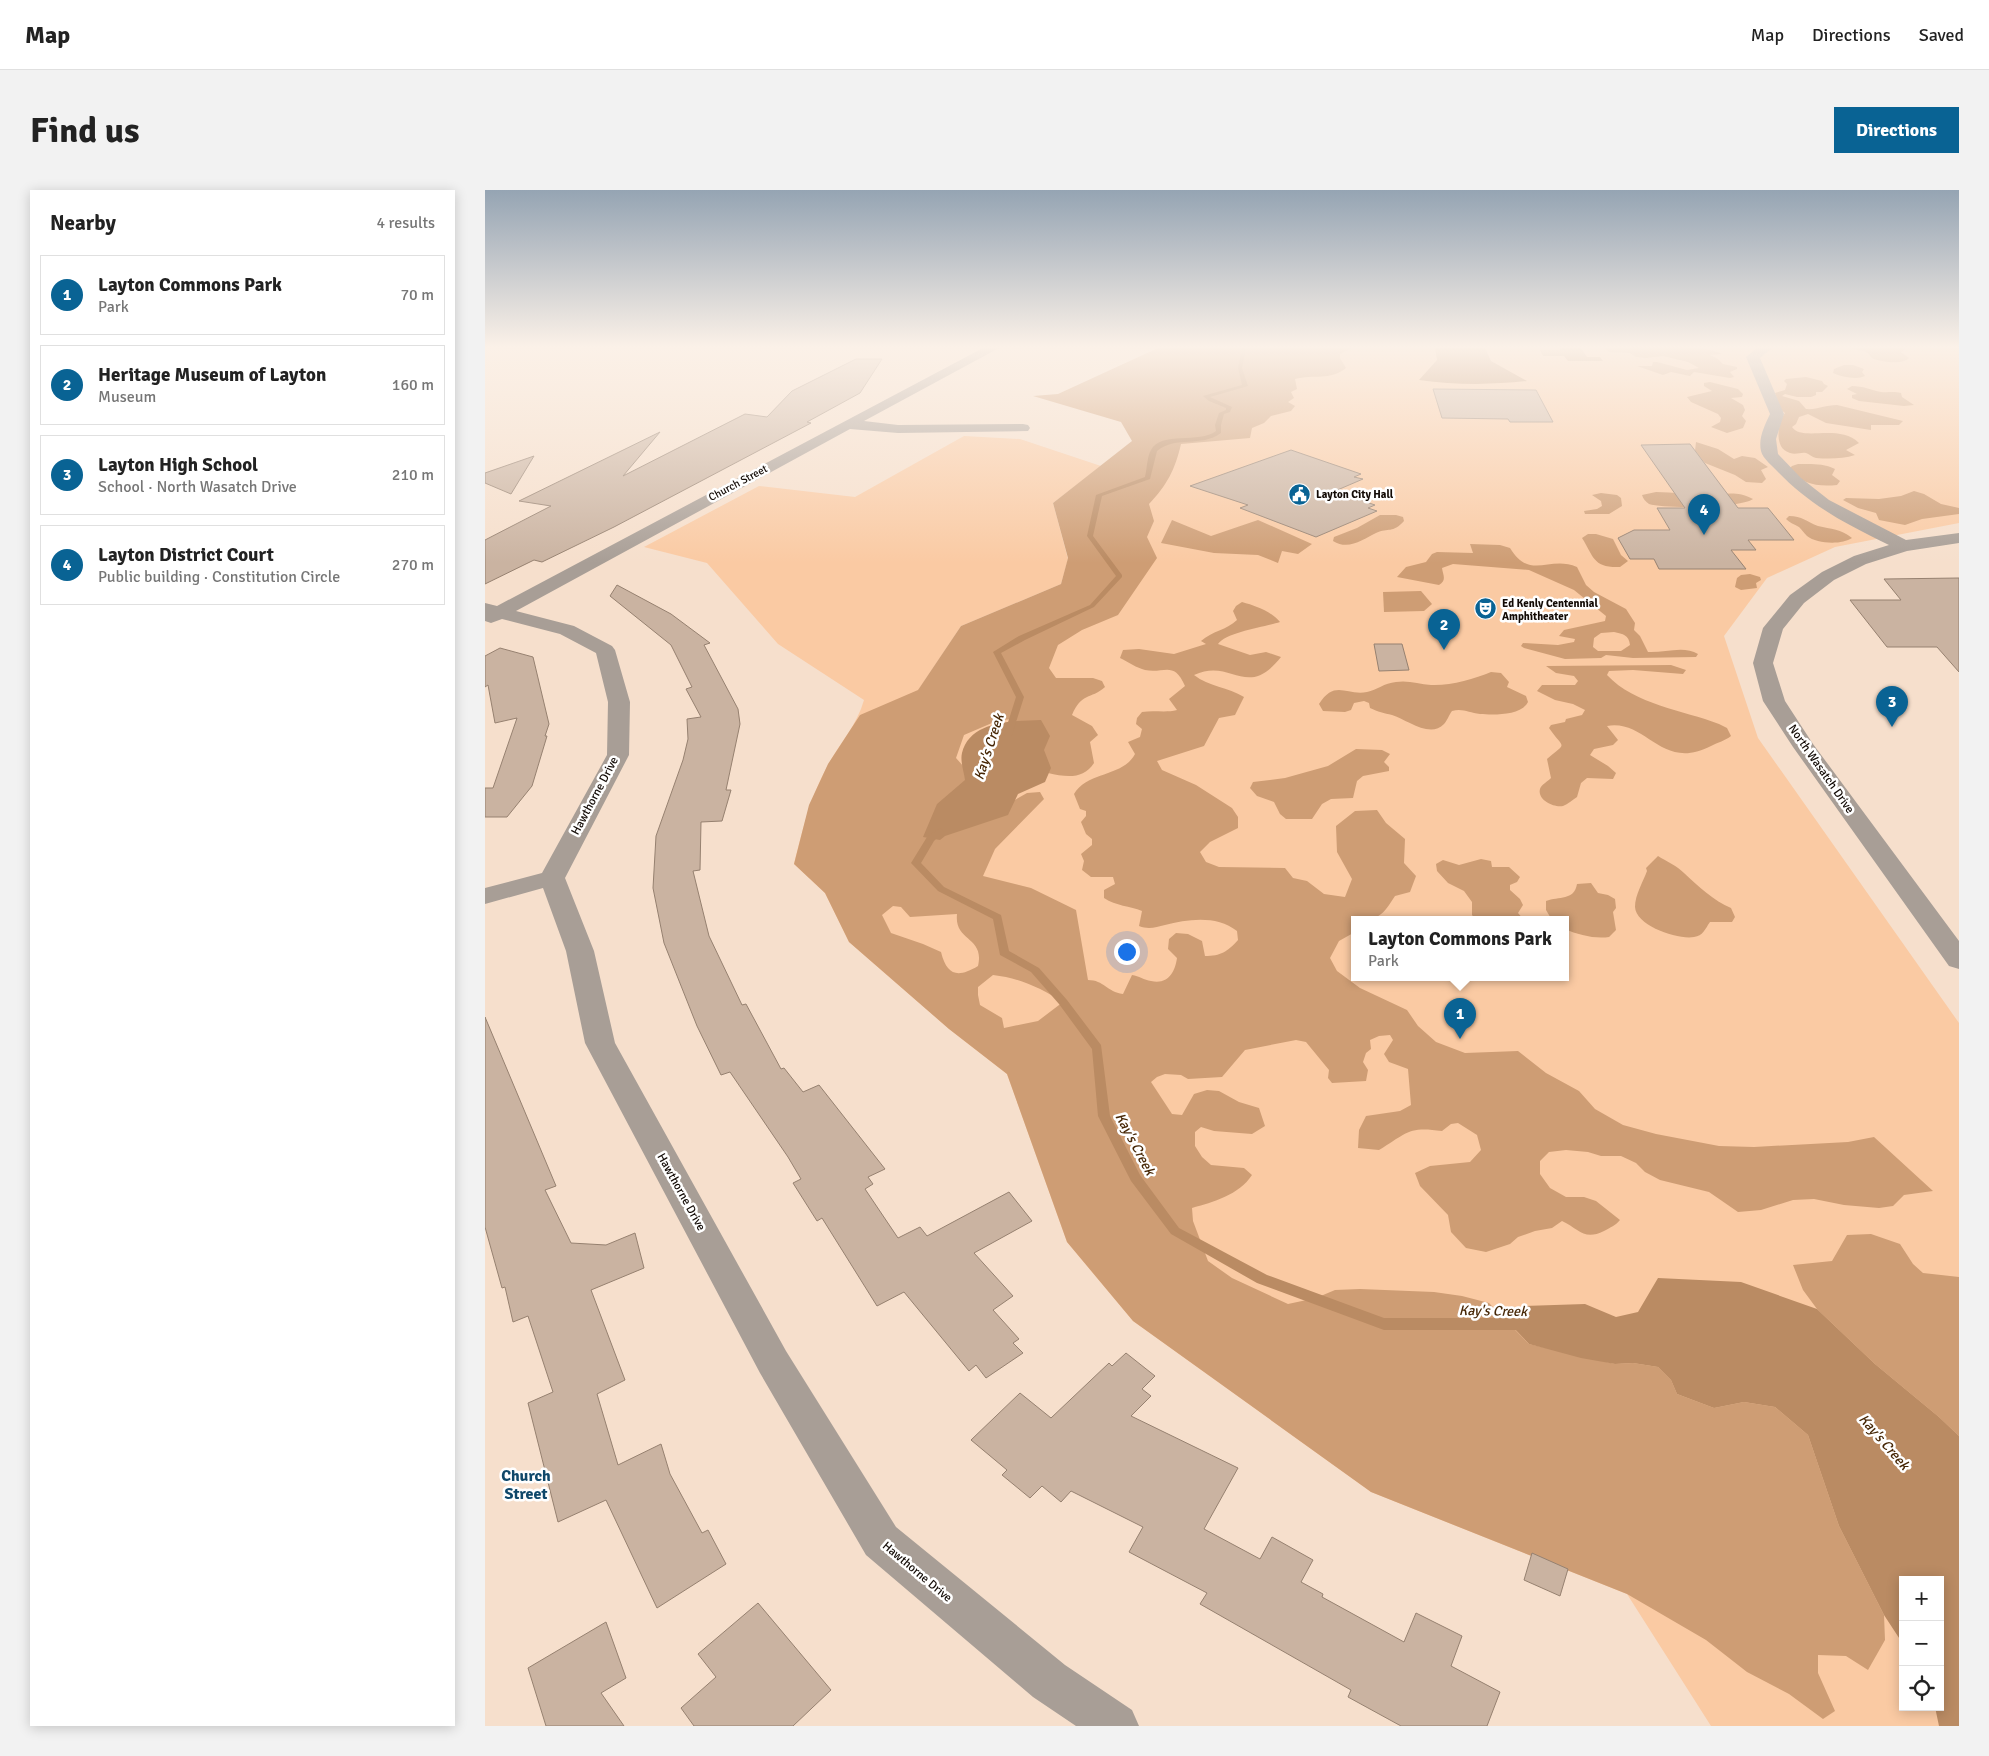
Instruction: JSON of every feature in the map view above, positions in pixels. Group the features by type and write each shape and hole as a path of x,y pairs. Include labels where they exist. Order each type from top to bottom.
{"street":[{"name":"Church Street","path":"489,614 856,420"},
{"path":"1775,420 1769,435 1769,453 1791,478 1807,492 1841,514 1904,546"},
{"path":"848,424 898,429 1023,428"},
{"name":"North Wasatch Drive","path":"1959,538 1904,546 1860,560 1828,576 1797,599 1773,628 1763,663 1774,701 1804,747 1959,960"},
{"name":"Hawthorne Drive","path":"489,614 567,630 605,650 619,702 618,755 552,878 580,951 600,1043 773,1362 881,1541 1049,1681 1116,1726"},
{"path":"485,896 552,878"}],"shaded area":[{"path":"1113,420 1267,420 1252,428 1250,438 1181,444 1169,477 1149,504 1154,521 1147,537 1157,558 1118,615 1082,630 1058,645 1049,668 1056,678 1093,678 1102,681 1105,687 1083,699 1072,715 1092,726 1098,735 1090,742 1094,763 1090,768 1074,776 1048,773 1017,733 1016,719 999,720 964,735 956,758 964,767 1013,801 1027,793 1040,792 1044,799 995,849 983,876 1031,888 1076,910 1088,980 1098,982 1113,991 1123,994 1132,975 1157,982 1166,979 1170,976 1176,963 1177,958 1168,949 1169,939 1176,933 1188,934 1202,941 1205,956 1223,952 1238,940 1237,931 1221,922 1211,920 1193,920 1152,928 1139,926 1142,911 1113,903 1104,898 1104,890 1115,884 1113,877 1091,877 1082,870 1084,861 1081,854 1092,845 1092,839 1086,834 1081,822 1086,816 1086,811 1080,809 1074,794 1088,781 1114,771 1130,761 1135,754 1128,742 1140,737 1142,729 1136,724 1137,718 1142,712 1177,710 1169,699 1185,686 1177,673 1168,670 1152,671 1139,668 1120,658 1123,650 1139,649 1174,654 1206,644 1201,641 1237,620 1233,611 1242,602 1268,612 1280,622 1237,633 1218,644 1250,655 1266,652 1281,657 1269,670 1258,676 1239,676 1219,671 1207,671 1194,675 1206,682 1244,697 1235,715 1219,718 1204,746 1157,761 1162,770 1196,785 1232,808 1238,817 1238,828 1210,842 1200,852 1206,862 1219,867 1285,868 1293,878 1307,881 1324,894 1345,897 1352,879 1337,852 1336,826 1355,811 1377,810 1386,823 1405,839 1404,863 1416,876 1410,892 1395,896 1379,916 1351,916 1351,934 1339,941 1330,958 1337,971 1360,988 1407,1010 1418,1026 1436,1042 1465,1053 1518,1051 1546,1073 1579,1091 1595,1109 1623,1125 1656,1134 1719,1146 1754,1147 1848,1142 1874,1137 1933,1191 1904,1195 1893,1206 1879,1208 1844,1205 1814,1199 1793,1200 1761,1210 1738,1212 1709,1192 1660,1180 1645,1172 1636,1163 1621,1156 1601,1156 1588,1152 1566,1150 1549,1152 1540,1161 1540,1174 1550,1188 1566,1197 1584,1197 1596,1201 1620,1220 1604,1231 1591,1235 1582,1233 1562,1221 1552,1228 1518,1237 1510,1244 1486,1252 1466,1248 1451,1232 1448,1215 1420,1186 1415,1173 1430,1166 1470,1162 1481,1150 1477,1135 1458,1123 1451,1124 1442,1131 1422,1129 1408,1132 1379,1150 1358,1148 1359,1130 1366,1116 1400,1111 1411,1105 1408,1069 1389,1062 1384,1054 1393,1040 1390,1035 1379,1036 1370,1040 1371,1049 1366,1053 1363,1062 1368,1070 1366,1081 1332,1083 1328,1078 1329,1070 1306,1042 1296,1040 1245,1050 1222,1077 1188,1079 1181,1075 1165,1074 1151,1082 1172,1114 1182,1115 1194,1094 1207,1090 1219,1091 1239,1102 1259,1108 1265,1126 1252,1134 1214,1131 1201,1127 1195,1132 1195,1146 1202,1157 1211,1165 1244,1168 1252,1175 1247,1182 1233,1193 1192,1208 1193,1221 1208,1261 1232,1278 1288,1304 1316,1298 1335,1290 1360,1289 1434,1292 1462,1296 1489,1303 1529,1344 1615,1364 1633,1363 1658,1367 1671,1380 1677,1394 1714,1408 1744,1402 1775,1407 1808,1435 1839,1526 1884,1615 1885,1640 1868,1670 1846,1656 1818,1655 1818,1673 1835,1711 1823,1719 1789,1694 1747,1672 1706,1640 1627,1594 1371,1492 1133,1321 1067,1242 1007,1074 949,1029 849,942 825,893 794,864 809,805 828,764 860,715 918,690 961,626 1061,584 1068,558 1053,503 1132,441 1121,422","holes":["893,906 901,907 910,917 957,914 957,923 960,930 977,949 979,956 978,966 965,972 954,972 950,970 943,960 941,952 891,933 882,915","993,975 1029,984 1063,1002 1038,1021 1004,1028 1002,1018 980,1005 978,987"]},
{"path":"1182,420 1959,420 1959,523 1835,547 1767,578 1724,636 1758,738 1959,1023 1959,1726 1711,1726 1627,1594 1371,1492 1133,1321 1067,1242 1007,1074 949,1029 849,942 825,893 794,864 816,789 828,765 857,718 864,700 778,644 707,563 644,547 759,486 855,497 964,436 1020,439 1101,466 1053,503 1068,559 1061,584 961,626 919,689 1020,648"},
{"path":"1721,420 1746,421 1743,428 1727,433 1711,427"},
{"path":"1781,420 1798,420 1792,427 1797,431 1804,433 1841,434 1851,437 1859,443 1846,450 1855,455 1825,459 1816,458 1806,453 1794,454 1785,451 1779,441"},
{"path":"1819,420 1903,421 1899,425 1871,425 1871,430 1826,423"},
{"path":"1696,442 1718,449 1734,459 1742,456 1755,458 1768,467 1761,470 1766,479 1762,483 1746,482 1735,475 1705,463 1695,451"},
{"path":"1798,464 1817,464 1835,469 1832,475 1840,481 1837,485 1830,486 1816,485 1805,481 1789,469"},
{"path":"1914,491 1924,494 1941,504 1959,508 1959,514 1922,519 1905,525 1879,520 1876,513 1858,508 1843,500 1846,498 1879,499 1901,496"},
{"path":"1656,492 1701,495 1735,494 1753,499 1746,502 1719,506 1670,507 1649,504 1642,495"},
{"path":"1601,493 1617,495 1621,498 1622,506 1609,514 1585,514 1584,511 1597,509 1602,506 1601,501 1592,495"},
{"path":"1380,515 1396,515 1403,517 1404,521 1393,529 1380,531 1356,543 1345,545 1333,541 1334,537 1357,528"},
{"path":"1789,516 1840,531 1852,538 1836,543 1811,539 1799,527 1786,519"},
{"path":"1172,520 1211,536 1258,520 1312,544 1298,554 1282,551 1278,563 1258,555 1214,553 1161,543"},
{"path":"1588,534 1596,534 1613,539 1621,555 1628,561 1620,567 1604,566 1599,563 1592,556 1582,538"},
{"path":"1470,544 1500,545 1510,548 1517,558 1525,563 1533,565 1567,564 1577,567 1586,585 1594,592 1626,609 1635,623 1634,630 1640,636 1648,652 1687,650 1698,654 1696,657 1633,658 1606,655 1601,658 1565,659 1524,648 1521,646 1523,643 1558,645 1574,642 1575,639 1559,636 1564,630 1605,621 1606,616 1574,590 1529,570 1453,564 1442,568 1444,579 1439,585 1397,577 1406,567 1426,562 1432,554 1437,552 1473,553","holes":["1614,632 1627,637 1630,645 1621,651 1598,651 1593,647 1594,638 1601,633"]},
{"path":"1750,574 1760,577 1761,580 1756,583 1757,588 1741,590 1735,587 1737,578 1741,575"},
{"path":"1421,591 1432,604 1424,611 1384,612 1383,592"},
{"path":"1671,665 1686,670 1683,674 1633,670 1609,671 1607,675 1618,685 1645,700 1719,724 1727,728 1731,736 1694,752 1679,753 1655,743 1633,730 1621,726 1607,726 1618,740 1613,745 1594,749 1590,755 1616,773 1613,779 1587,778 1581,783 1577,797 1563,806 1551,804 1544,800 1541,797 1540,789 1551,778 1547,759 1561,747 1549,728 1551,725 1565,722 1566,719 1582,715 1585,710 1573,704 1555,700 1537,691 1542,685 1575,685 1578,681 1574,676 1556,673 1546,666"},
{"path":"1491,672 1501,673 1509,682 1507,687 1526,696 1528,702 1524,707 1513,712 1499,714 1452,711 1444,724 1438,728 1425,729 1398,717 1370,708 1369,703 1364,701 1354,703 1351,710 1345,712 1323,711 1319,704 1325,696 1336,690 1360,693 1400,682 1431,685 1446,684"},
{"path":"1356,749 1382,750 1390,754 1384,762 1389,767 1389,771 1363,776 1357,781 1353,798 1331,799 1322,804 1312,819 1286,819 1280,814 1274,802 1257,796 1250,788 1253,782 1285,778 1328,766"},
{"path":"1658,856 1678,868 1712,897 1731,908 1735,917 1732,922 1710,922 1700,935 1687,937 1669,934 1650,926 1642,920 1637,914 1635,907 1636,898 1647,871 1646,868"},
{"path":"1481,859 1491,861 1492,867 1509,867 1520,877 1517,882 1510,885 1510,890 1520,899 1523,905 1518,913 1521,916 1473,916 1472,902 1464,891 1448,883 1437,871 1436,864 1443,860 1459,865"},
{"path":"1591,883 1598,893 1615,899 1616,908 1613,912 1616,930 1609,937 1587,936 1575,933 1569,931 1569,916 1550,916 1546,910 1546,901 1569,896 1573,893 1577,884"},
{"path":"1871,1234 1900,1244 1913,1264 1923,1273 1959,1277 1959,1436 1875,1364 1817,1309 1803,1290 1793,1265 1832,1261 1847,1235"}],"water":[{"path":"1041,720 1050,736 1044,750 1051,768 1045,782 1018,794 1008,815 945,836 940,840 923,837 937,804 965,780 962,753 967,742 974,734 994,724"},
{"path":"1658,1278 1741,1282 1817,1309 1875,1364 1959,1436 1959,1726 1939,1726 1936,1711 1944,1711 1944,1576 1899,1576 1899,1638 1884,1615 1839,1526 1808,1435 1775,1407 1744,1402 1714,1408 1677,1394 1671,1380 1658,1367 1633,1363 1615,1364 1581,1358 1529,1344 1510,1324 1524,1306 1585,1304 1616,1317 1638,1312"}],"building":[{"path":"734,420 811,420 807,422 811,423 614,527 542,562 534,560 485,584 485,540 551,506 519,501 660,432 623,476"},
{"path":"1508,420 1552,420 1553,422 1510,422"},
{"path":"1690,444 1738,508 1768,508 1794,540 1748,540 1756,550 1731,550 1746,569 1659,569 1654,559 1630,559 1618,538 1634,530 1670,530 1657,508 1685,508 1641,445"},
{"name":"Layton City Hall","path":"1291,450 1361,474 1354,477 1363,479 1335,491 1375,505 1368,508 1377,511 1316,537 1240,508 1248,505 1190,486"},
{"path":"534,456 511,494 485,483 485,473"},
{"path":"1959,578 1959,672 1937,647 1887,647 1850,600 1901,600 1884,579"},
{"path":"617,585 671,614 710,643 704,645 738,709 740,724 726,790 731,790 722,821 701,822 700,870 693,871 709,936 742,1005 746,1004 781,1069 784,1068 803,1092 819,1085 885,1169 868,1177 873,1184 865,1189 898,1238 920,1227 927,1236 1009,1192 1032,1221 974,1253 1013,1296 993,1310 1019,1339 1013,1343 1023,1353 986,1378 976,1365 969,1371 904,1292 877,1306 822,1218 817,1221 793,1183 801,1179 788,1157 730,1072 721,1075 697,1026 664,943 653,888 656,836 683,760 688,739 687,719 701,717 686,689 692,687 671,645 610,596"},
{"path":"1374,644 1402,644 1409,670 1379,671"},
{"path":"500,648 533,657 549,724 532,786 507,817 485,817 485,788 493,788 517,718 495,723 488,685 485,687 485,656"},
{"path":"485,1017 556,1186 545,1190 571,1243 606,1245 635,1233 644,1268 591,1290 625,1380 597,1394 618,1465 661,1444 670,1474 702,1533 708,1530 726,1564 657,1608 606,1500 558,1522 528,1403 553,1392 528,1316 513,1322 505,1287 502,1288 485,1227"},
{"path":"1126,1353 1155,1376 1142,1389 1151,1396 1131,1416 1238,1468 1204,1529 1260,1559 1272,1537 1313,1560 1301,1582 1323,1594 1322,1597 1404,1642 1416,1613 1462,1636 1451,1666 1500,1692 1487,1726 1401,1726 1348,1697 1351,1690 1200,1604 1207,1593 1129,1552 1143,1527 1071,1491 1061,1502 1042,1486 1030,1498 1002,1475 1007,1470 971,1440 1020,1393 1051,1418 1109,1363 1112,1366"},
{"path":"1532,1553 1568,1569 1560,1596 1524,1580"},
{"path":"758,1603 831,1690 793,1726 694,1726 681,1708 716,1677 698,1654"},
{"path":"606,1622 626,1678 601,1693 624,1726 546,1726 528,1668"}],"waterway":[{"name":"Kay's Creek","path":"1008,735 1020,697 997,652 1022,638 1092,606 1120,576 1090,536 1099,495 1148,478 1154,450 1171,441 1200,440 1213,436 1219,432 1220,420"},
{"name":"Kay's Creek","path":"940,831 930,839 916,863 941,889 998,917 1004,953 1035,970 1063,1002 1097,1048 1104,1116 1135,1178 1175,1231 1262,1279 1384,1324 1522,1324"}],"place":[{"name":"Layton City Hall","path":"1300,494"},
{"name":"Layton District Court","path":"1704,535"},
{"name":"Ed Kenly Centennial Amphitheater","path":"1486,609"},
{"name":"Heritage Museum of Layton","path":"1444,650"},
{"name":"Layton High School","path":"1892,727"},
{"name":"Layton Commons Park","path":"1460,1039"}],"district":[{"name":"Church Street","path":"526,1485"}]}
